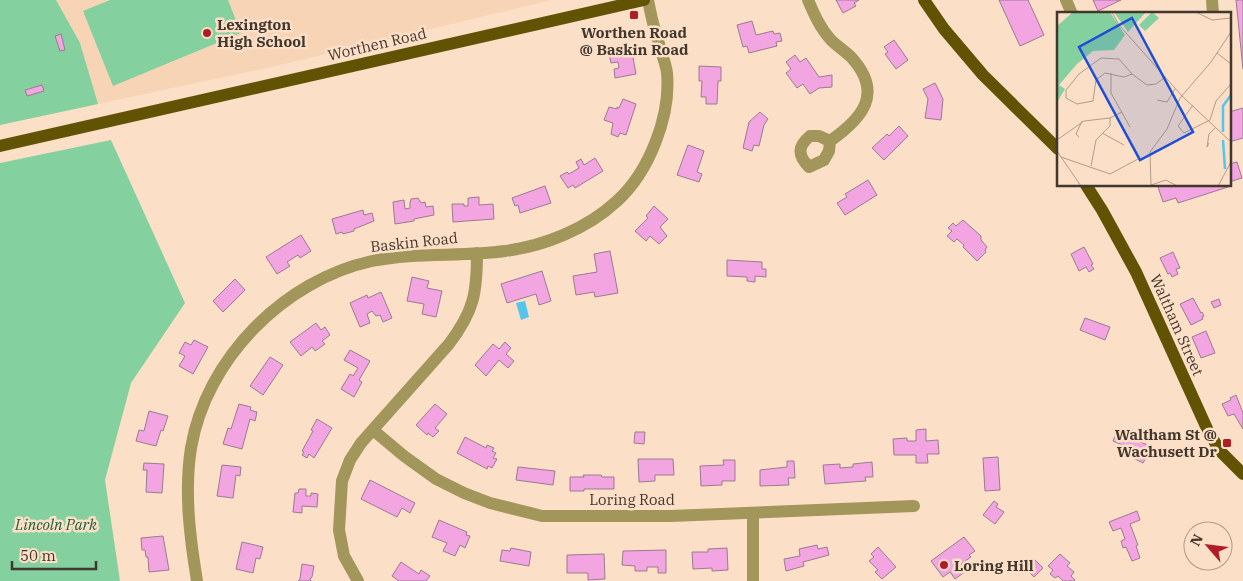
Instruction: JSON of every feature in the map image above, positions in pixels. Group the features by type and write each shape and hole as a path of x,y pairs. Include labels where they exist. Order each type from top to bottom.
{"main road":[{"name":"Worthen Road","path":"0,146 646,0"},
{"path":"924,0 944,29 983,75 1057,148"},
{"name":"Waltham Street","path":"1087,186 1136,272 1209,433 1221,452 1243,474"}],"street":[{"name":"Baskin Road","path":"197,581 192,551 188,483 192,447 208,394 226,364 251,333 287,299 315,282 343,269 372,261 414,255 504,251 528,246 567,234 618,201 638,175 650,154 660,130 668,92 667,71 646,0"},
{"path":"808,0 817,22 831,39 852,58 862,73 868,87 867,102 859,116 830,141"},
{"path":"1066,0 1071,12"},
{"name":"Baskin Road","path":"358,581 344,556 339,530 342,481 350,460 361,443 460,330 470,311 477,284 476,253"},
{"name":"Loring Road","path":"373,430 436,479 490,503 542,516 671,516 914,506"},
{"path":"753,513 753,581"}],"shaded area":[{"name":"Lexington High School","path":"0,0 552,0 276,66 0,125"}],"green space":[{"path":"0,0 56,0 80,43 98,104 0,125"},
{"path":"110,0 228,0 241,33 113,86 83,11"},
{"name":"Lincoln Park","path":"111,140 185,303 131,383 105,480 120,581 0,581 0,163"}],"water":[{"path":"525,301 529,317 521,320 516,303"}],"building":[{"path":"836,0 859,0 854,3 856,6 843,13"},
{"path":"999,0 1028,0 1044,35 1020,46"},
{"path":"1093,0 1121,0 1098,11"},
{"path":"1236,0 1243,0 1243,69"},
{"path":"752,21 756,35 773,31 774,34 780,33 782,41 776,42 777,46 749,53 747,46 743,47 737,25"},
{"path":"61,34 65,50 60,51 55,36"},
{"path":"894,40 908,60 896,69 885,54 888,52 884,47"},
{"path":"631,46 636,74 615,78 614,69 619,68 618,62 611,63 608,50"},
{"path":"795,55 800,62 806,58 819,77 832,75 832,87 819,88 810,94 803,84 797,88 786,73 791,69 786,62"},
{"path":"699,66 721,67 721,81 718,81 717,104 706,104 706,97 701,97 702,81 699,81"},
{"path":"935,83 943,99 941,120 925,118 928,99 923,89"},
{"path":"42,85 44,91 27,96 25,90"},
{"path":"623,99 636,104 626,135 620,133 618,137 611,134 613,123 604,120 609,107 619,108"},
{"path":"1243,108 1243,138 1230,142 1230,112"},
{"path":"760,112 768,119 764,125 759,146 754,145 752,151 743,148 749,122"},
{"path":"899,126 908,136 884,160 872,148"},
{"path":"688,145 704,151 697,172 702,174 699,182 677,175"},
{"path":"595,158 603,171 575,188 573,185 568,188 560,176 567,172 569,174 579,168 576,162 581,159 584,165"},
{"path":"1237,162 1242,178 1230,182 1230,164"},
{"path":"868,180 877,195 845,215 837,203 847,197 845,194"},
{"path":"545,186 551,203 520,213 518,205 515,206 512,198"},
{"path":"1158,187 1228,187 1178,203 1176,198 1163,202"},
{"path":"479,197 479,205 493,204 494,219 453,222 452,204 468,206 468,198"},
{"path":"418,198 421,203 425,202 426,207 433,206 434,215 395,224 393,202 404,200 405,209 410,208 411,199"},
{"path":"654,206 668,219 660,227 667,236 659,244 650,236 646,241 635,231 648,218 646,216"},
{"path":"363,210 364,215 372,213 374,221 354,229 354,231 336,234 332,219"},
{"path":"963,220 981,236 981,240 987,247 986,252 977,261 957,239 954,242 947,236 952,231 948,228 953,223 956,226"},
{"path":"301,235 311,251 300,258 298,255 287,262 290,266 277,274 266,257"},
{"path":"1084,247 1094,269 1089,272 1086,267 1079,271 1071,254"},
{"path":"610,251 618,293 595,297 594,292 576,295 573,276 597,272 594,254"},
{"path":"1173,252 1180,268 1176,269 1178,274 1172,277 1170,273 1168,274 1160,258"},
{"path":"727,260 762,262 762,269 766,269 766,277 755,276 755,282 747,281 747,277 727,276"},
{"path":"542,271 551,301 539,305 536,294 507,303 501,284"},
{"path":"412,277 429,281 427,288 442,291 436,317 422,314 424,304 407,301"},
{"path":"235,279 245,290 223,312 213,301"},
{"path":"381,292 392,318 383,322 380,315 376,316 372,311 367,314 370,323 360,327 350,303 367,295 368,298"},
{"path":"1193,298 1204,316 1202,317 1203,319 1191,325 1180,304"},
{"path":"1219,299 1221,305 1214,308 1211,302"},
{"path":"1085,318 1110,327 1105,340 1080,330"},
{"path":"316,323 321,330 325,327 330,335 322,341 325,344 315,351 312,347 301,356 290,342"},
{"path":"1206,331 1215,353 1201,358 1192,337"},
{"path":"194,340 208,347 193,374 179,366 185,356 179,353 185,342 191,345"},
{"path":"505,342 511,348 506,354 514,361 508,368 499,360 486,376 475,365 493,344 499,349"},
{"path":"350,350 370,361 359,380 362,382 354,397 341,389 350,374 353,376 358,368 344,360"},
{"path":"270,357 283,365 263,395 250,386"},
{"path":"1236,395 1243,413 1243,429 1234,414 1228,416 1222,404 1231,400 1230,398"},
{"path":"239,404 251,407 250,410 257,412 255,421 250,419 242,449 223,444 228,428 231,429"},
{"path":"435,404 447,414 435,428 439,431 433,437 428,433 427,435 416,425"},
{"path":"149,411 168,416 156,446 136,441 139,430 144,431"},
{"path":"317,419 332,428 314,458 309,454 307,458 302,455 304,452 302,451"},
{"path":"926,429 926,441 938,440 939,454 927,454 928,463 916,463 916,455 894,455 893,439 907,438 907,441 916,441 916,430"},
{"path":"1118,429 1128,434 1127,436 1152,447 1143,463 1119,451 1122,445 1113,441"},
{"path":"635,432 645,432 644,444 634,443"},
{"path":"465,437 486,448 487,445 494,448 492,451 496,453 493,458 497,459 492,468 488,466 487,469 457,453"},
{"path":"998,457 1000,490 985,491 983,458"},
{"path":"638,459 673,459 674,475 655,475 655,481 639,482"},
{"path":"723,460 735,460 735,481 722,481 722,485 701,486 700,466 724,465"},
{"path":"787,461 794,461 795,478 788,478 789,485 760,486 760,470 787,467"},
{"path":"872,462 873,477 865,477 866,481 825,484 823,465 840,464 840,468 853,467 853,464"},
{"path":"144,463 164,464 162,493 146,492 147,470 143,470"},
{"path":"222,465 241,467 240,476 236,475 233,498 217,496"},
{"path":"518,467 555,471 553,485 516,480"},
{"path":"583,475 614,477 614,489 570,491 570,477 584,477"},
{"path":"370,480 415,503 410,513 402,508 397,517 361,499"},
{"path":"299,489 306,489 306,496 311,496 311,493 318,494 317,507 302,506 302,513 293,512 295,493 298,493"},
{"path":"994,501 998,504 996,507 1004,512 995,524 983,515"},
{"path":"1137,511 1140,520 1130,524 1138,545 1136,546 1140,558 1132,561 1126,547 1123,548 1121,541 1125,539 1121,528 1113,531 1109,522"},
{"path":"439,520 467,532 466,535 470,536 465,548 460,545 455,556 443,551 447,543 432,537"},
{"path":"163,536 169,570 149,572 148,557 146,557 145,550 142,550 141,538"},
{"path":"964,537 975,551 969,555 971,557 961,564 966,571 955,579 950,572 943,577 931,561"},
{"path":"242,542 263,547 260,559 256,558 253,573 236,569"},
{"path":"817,545 818,549 827,547 829,555 803,562 804,566 786,571 784,559 800,556 799,549"},
{"path":"878,547 896,567 882,579 875,572 878,570 869,561 874,557 871,554"},
{"path":"511,548 531,552 529,566 500,561 502,550 510,551"},
{"path":"727,548 728,570 712,571 712,568 693,569 692,552 708,552 708,549"},
{"path":"666,550 666,573 658,573 658,567 647,567 647,571 635,571 635,566 622,565 623,551"},
{"path":"604,554 605,579 588,580 588,573 567,573 567,555"},
{"path":"1060,554 1070,563 1067,566 1074,572 1071,576 1074,581 1063,581 1058,576 1055,578 1050,574 1053,570 1048,566"},
{"path":"1034,559 1043,568 1034,577 1025,568"},
{"path":"401,562 419,574 421,570 430,576 426,581 399,581 392,576"},
{"path":"302,564 314,566 311,581 298,581"}],"place":[{"name":"Worthen Road @ Baskin Road","path":"634,15"},
{"name":"Lexington High School","path":"207,33"},
{"name":"Waltham St @ Wachusett Dr","path":"1227,443"},
{"name":"Loring Hill","path":"944,565"}]}
